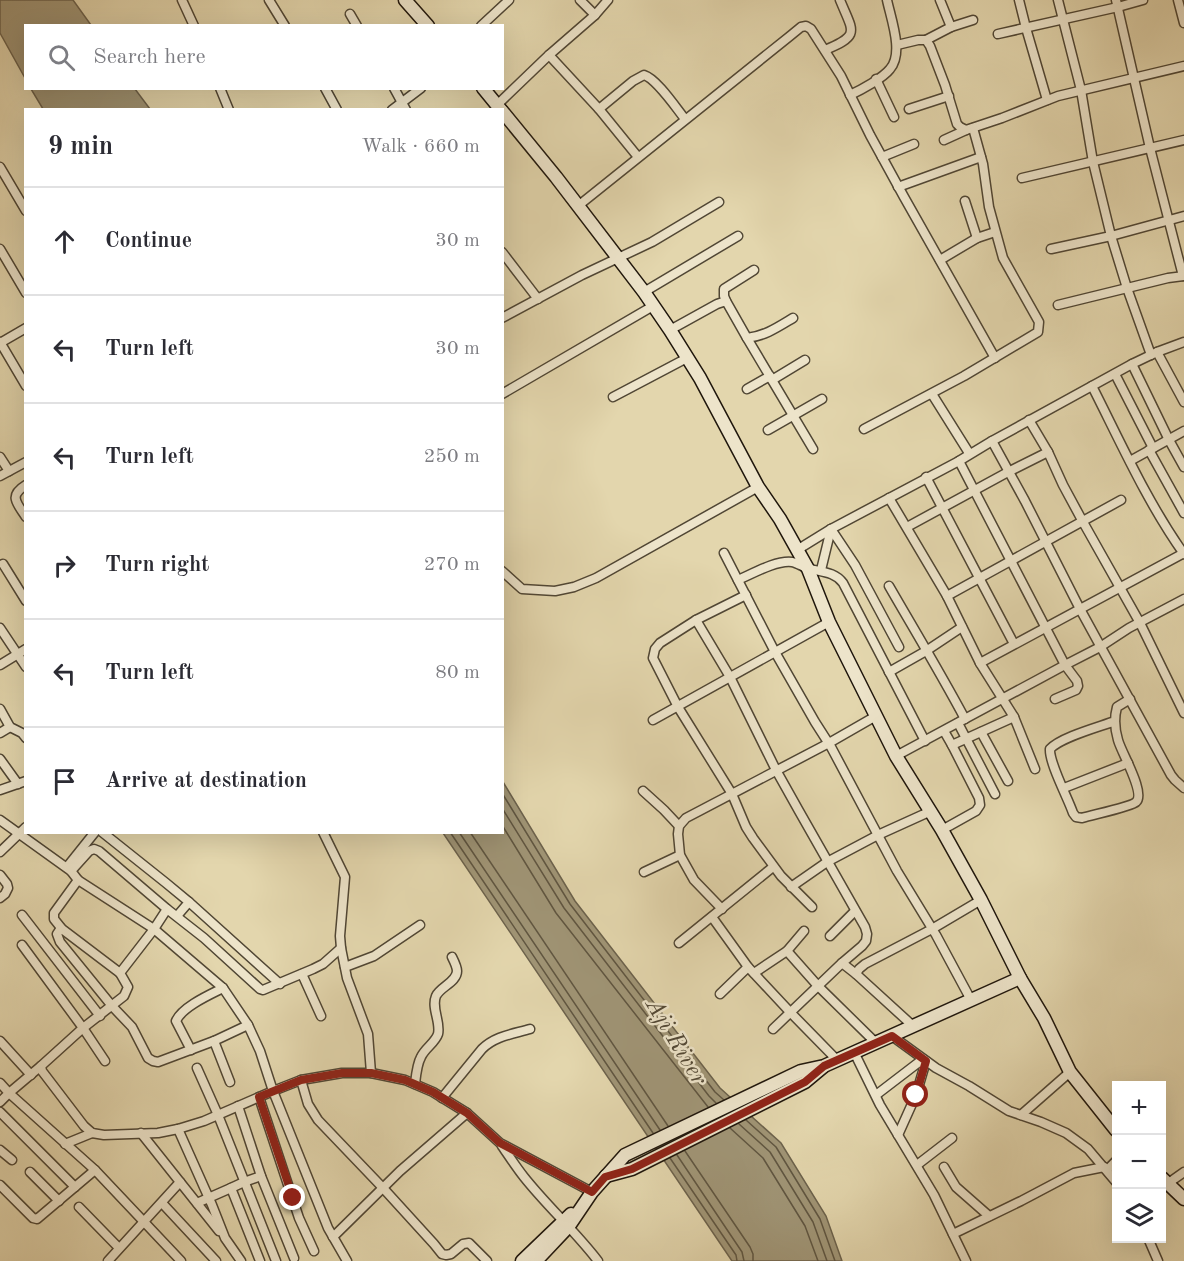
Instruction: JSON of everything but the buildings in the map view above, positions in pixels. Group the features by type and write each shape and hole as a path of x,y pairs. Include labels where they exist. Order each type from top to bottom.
{"main road":[{"path":"405,0 426,24"},
{"path":"485,90 500,108"},
{"path":"504,113 644,292 700,378 758,487 780,519 797,550 815,570 829,622 896,756 931,811 981,900 1070,1072 1112,1125"},
{"path":"605,1177 632,1169 824,1066 1020,978"},
{"path":"536,1261 572,1213 579,1210 625,1155 803,1077"},
{"path":"1166,1183 1184,1199"},
{"path":"522,1261 566,1223"}],"street":[{"path":"182,0 193,24"},
{"path":"269,0 284,24"},
{"path":"483,24 509,0"},
{"path":"580,0 595,15"},
{"path":"500,108 549,55 595,15 608,0"},
{"path":"825,50 849,38 851,32 851,26 840,0"},
{"path":"850,95 891,69 897,45 887,0"},
{"path":"939,0 951,27"},
{"path":"1019,0 1047,100"},
{"path":"1058,0 1081,90 1093,162 1111,236 1127,288 1154,354 1184,402"},
{"path":"998,34 1062,20 1117,4 1143,0"},
{"path":"1178,0 1184,23"},
{"path":"1058,305 1183,276 1150,148 1117,4"},
{"path":"350,14 356,24"},
{"path":"897,45 926,40 951,27 973,20"},
{"path":"578,206 801,27 806,26 811,29 825,50 898,187 995,358"},
{"path":"926,40 949,96 957,124 969,129"},
{"path":"549,55 599,109 638,157"},
{"path":"944,140 1058,96 1184,66"},
{"path":"599,109 633,81 644,75 656,84 685,119"},
{"path":"876,79 894,117"},
{"path":"221,90 228,108"},
{"path":"326,90 336,108"},
{"path":"395,90 404,106 419,90"},
{"path":"909,109 949,96"},
{"path":"864,429 932,394 1038,332 1039,321 1003,258 989,207 981,157 969,129"},
{"path":"1022,178 1184,140"},
{"path":"882,158 914,144"},
{"path":"898,187 981,157"},
{"path":"0,167 24,208"},
{"path":"965,201 977,238"},
{"path":"504,317 582,275 652,242 719,202"},
{"path":"1051,249 1111,236 1184,216"},
{"path":"940,260 977,238 995,232"},
{"path":"644,292 738,236"},
{"path":"0,249 24,290"},
{"path":"504,255 538,299"},
{"path":"754,270 724,289 724,296 813,449"},
{"path":"670,330 726,301"},
{"path":"504,393 653,306"},
{"path":"747,338 758,337 792,318"},
{"path":"24,329 0,342 24,383"},
{"path":"797,550 831,529 1132,364 1184,342"},
{"path":"613,398 687,358"},
{"path":"747,389 805,360"},
{"path":"1132,364 1184,467"},
{"path":"1114,374 1184,513"},
{"path":"980,663 1184,554 1158,513 1092,386"},
{"path":"932,394 969,453"},
{"path":"768,430 822,399"},
{"path":"1029,420 1180,697 1184,713"},
{"path":"1130,461 1184,431"},
{"path":"992,441 1171,775 1184,788"},
{"path":"907,527 1048,452"},
{"path":"0,457 9,471"},
{"path":"958,461 1065,665 1077,681 1076,690 1055,699"},
{"path":"0,476 24,463"},
{"path":"926,477 1014,644"},
{"path":"24,486 15,494 15,500 24,514"},
{"path":"504,573 522,589 555,591 574,586 596,578 758,487"},
{"path":"889,498 947,596 980,663 1014,717 1035,769"},
{"path":"947,596 1121,500"},
{"path":"815,570 831,529"},
{"path":"831,529 855,565 899,647"},
{"path":"724,553 775,652 829,743 897,871 971,1000"},
{"path":"738,580 781,563 792,562 839,578 925,741"},
{"path":"1,564 24,598"},
{"path":"889,586 939,671 962,721 966,739 995,794"},
{"path":"746,595 696,620 660,643 655,649 653,658 678,707 732,794 746,827 773,867 812,907"},
{"path":"896,756 1101,647 1140,622 1184,599"},
{"path":"696,620 730,677 776,770 867,934 866,941 773,1029"},
{"path":"653,720 829,622"},
{"path":"889,672 962,627"},
{"path":"0,628 24,664"},
{"path":"0,665 24,650"},
{"path":"1115,721 1065,739 1050,749 1051,757 1076,817 1082,818 1136,803 1139,799 1118,741 1115,721 1117,707 1130,699"},
{"path":"0,709 10,727 24,736"},
{"path":"678,826 686,818 876,716"},
{"path":"952,745 1014,717"},
{"path":"0,733 10,727"},
{"path":"942,830 976,811 980,805 979,798 944,731"},
{"path":"981,732 1008,781"},
{"path":"0,759 22,783 0,790"},
{"path":"1064,788 1128,764"},
{"path":"643,791 678,826 680,855 694,880 722,909"},
{"path":"791,887 827,862 931,811"},
{"path":"0,820 22,831 0,852"},
{"path":"25,834 38,848 69,869 78,880 154,929 223,988 248,1025 260,1051 273,1090 328,1228 347,1261"},
{"path":"69,869 94,834"},
{"path":"105,834 189,902 280,984"},
{"path":"324,834 345,877 341,948 347,978 368,1034 371,1073"},
{"path":"69,869 89,851 94,849 99,851 263,990 323,964 341,948"},
{"path":"644,872 680,855"},
{"path":"679,943 773,867"},
{"path":"0,875 8,888 0,898"},
{"path":"0,1102 127,992 128,987 120,973 61,928 54,919 54,913 78,880"},
{"path":"856,974 865,964 981,900"},
{"path":"177,916 189,902"},
{"path":"120,973 154,929 166,909"},
{"path":"830,936 855,911"},
{"path":"22,915 100,1016"},
{"path":"712,917 751,970 837,1060"},
{"path":"345,967 375,956 420,925"},
{"path":"61,928 57,934 60,942 132,1027 148,1058 153,1061 158,1062 191,1050 248,1025"},
{"path":"720,994 751,970 787,951 804,931"},
{"path":"22,945 105,1061"},
{"path":"787,951 818,986 876,1043"},
{"path":"415,1084 419,1060 438,1035 435,998 457,971 452,957"},
{"path":"842,963 913,1026"},
{"path":"302,974 321,1016"},
{"path":"191,1050 178,1027 176,1021 178,1016 198,1001 223,988"},
{"path":"442,1098 489,1042 530,1029"},
{"path":"892,1036 925,1060 1009,1111 1066,1133 1088,1149 1112,1177"},
{"path":"0,1041 31,1075"},
{"path":"214,1041 230,1082"},
{"path":"854,1052 880,1105 934,1195 966,1261"},
{"path":"876,1095 925,1060"},
{"path":"898,1135 916,1095 925,1060"},
{"path":"41,1066 42,1071 84,1126 92,1132 104,1135 178,1129 301,1080 342,1073 371,1073 405,1080 433,1092 467,1113 500,1143 523,1176 598,1261"},
{"path":"197,1068 276,1261"},
{"path":"1021,1115 1070,1072"},
{"path":"301,1080 308,1104 318,1120 442,1254 451,1254 463,1244 469,1243 488,1261"},
{"path":"0,1083 94,1170 181,1261"},
{"path":"259,1097 299,1218 314,1251"},
{"path":"238,1106 261,1176 294,1258"},
{"path":"0,1112 75,1187"},
{"path":"333,1237 383,1188 467,1113"},
{"path":"178,1129 225,1238"},
{"path":"65,1144 92,1132"},
{"path":"141,1133 241,1261"},
{"path":"917,1165 952,1138"},
{"path":"500,1143 592,1192"},
{"path":"0,1150 12,1161"},
{"path":"953,1234 1074,1173 1105,1169 1112,1164"},
{"path":"944,1167 956,1188 989,1216"},
{"path":"0,1185 33,1218 37,1219 94,1170"},
{"path":"30,1172 59,1201"},
{"path":"1166,1180 1184,1172"},
{"path":"197,1203 261,1176"},
{"path":"108,1261 180,1182"},
{"path":"231,1188 260,1261"},
{"path":"162,1203 216,1261"},
{"path":"79,1207 119,1248"},
{"path":"1150,1243 1158,1261"}],"water":[{"path":"0,0 73,0 90,24 24,24 24,76 0,33"},
{"path":"32,90 136,90 149,108 42,108"},
{"name":"Aji River","path":"504,784 575,901 720,1088 781,1143 826,1216 842,1261 732,1261 444,834 504,834"}],"route":[{"path":"293,1198 259,1097 301,1080 342,1073 371,1073 405,1080 433,1092 467,1113 500,1143 592,1192 605,1177 632,1169 805,1082 824,1066 892,1036 926,1061 916,1095"}]}
